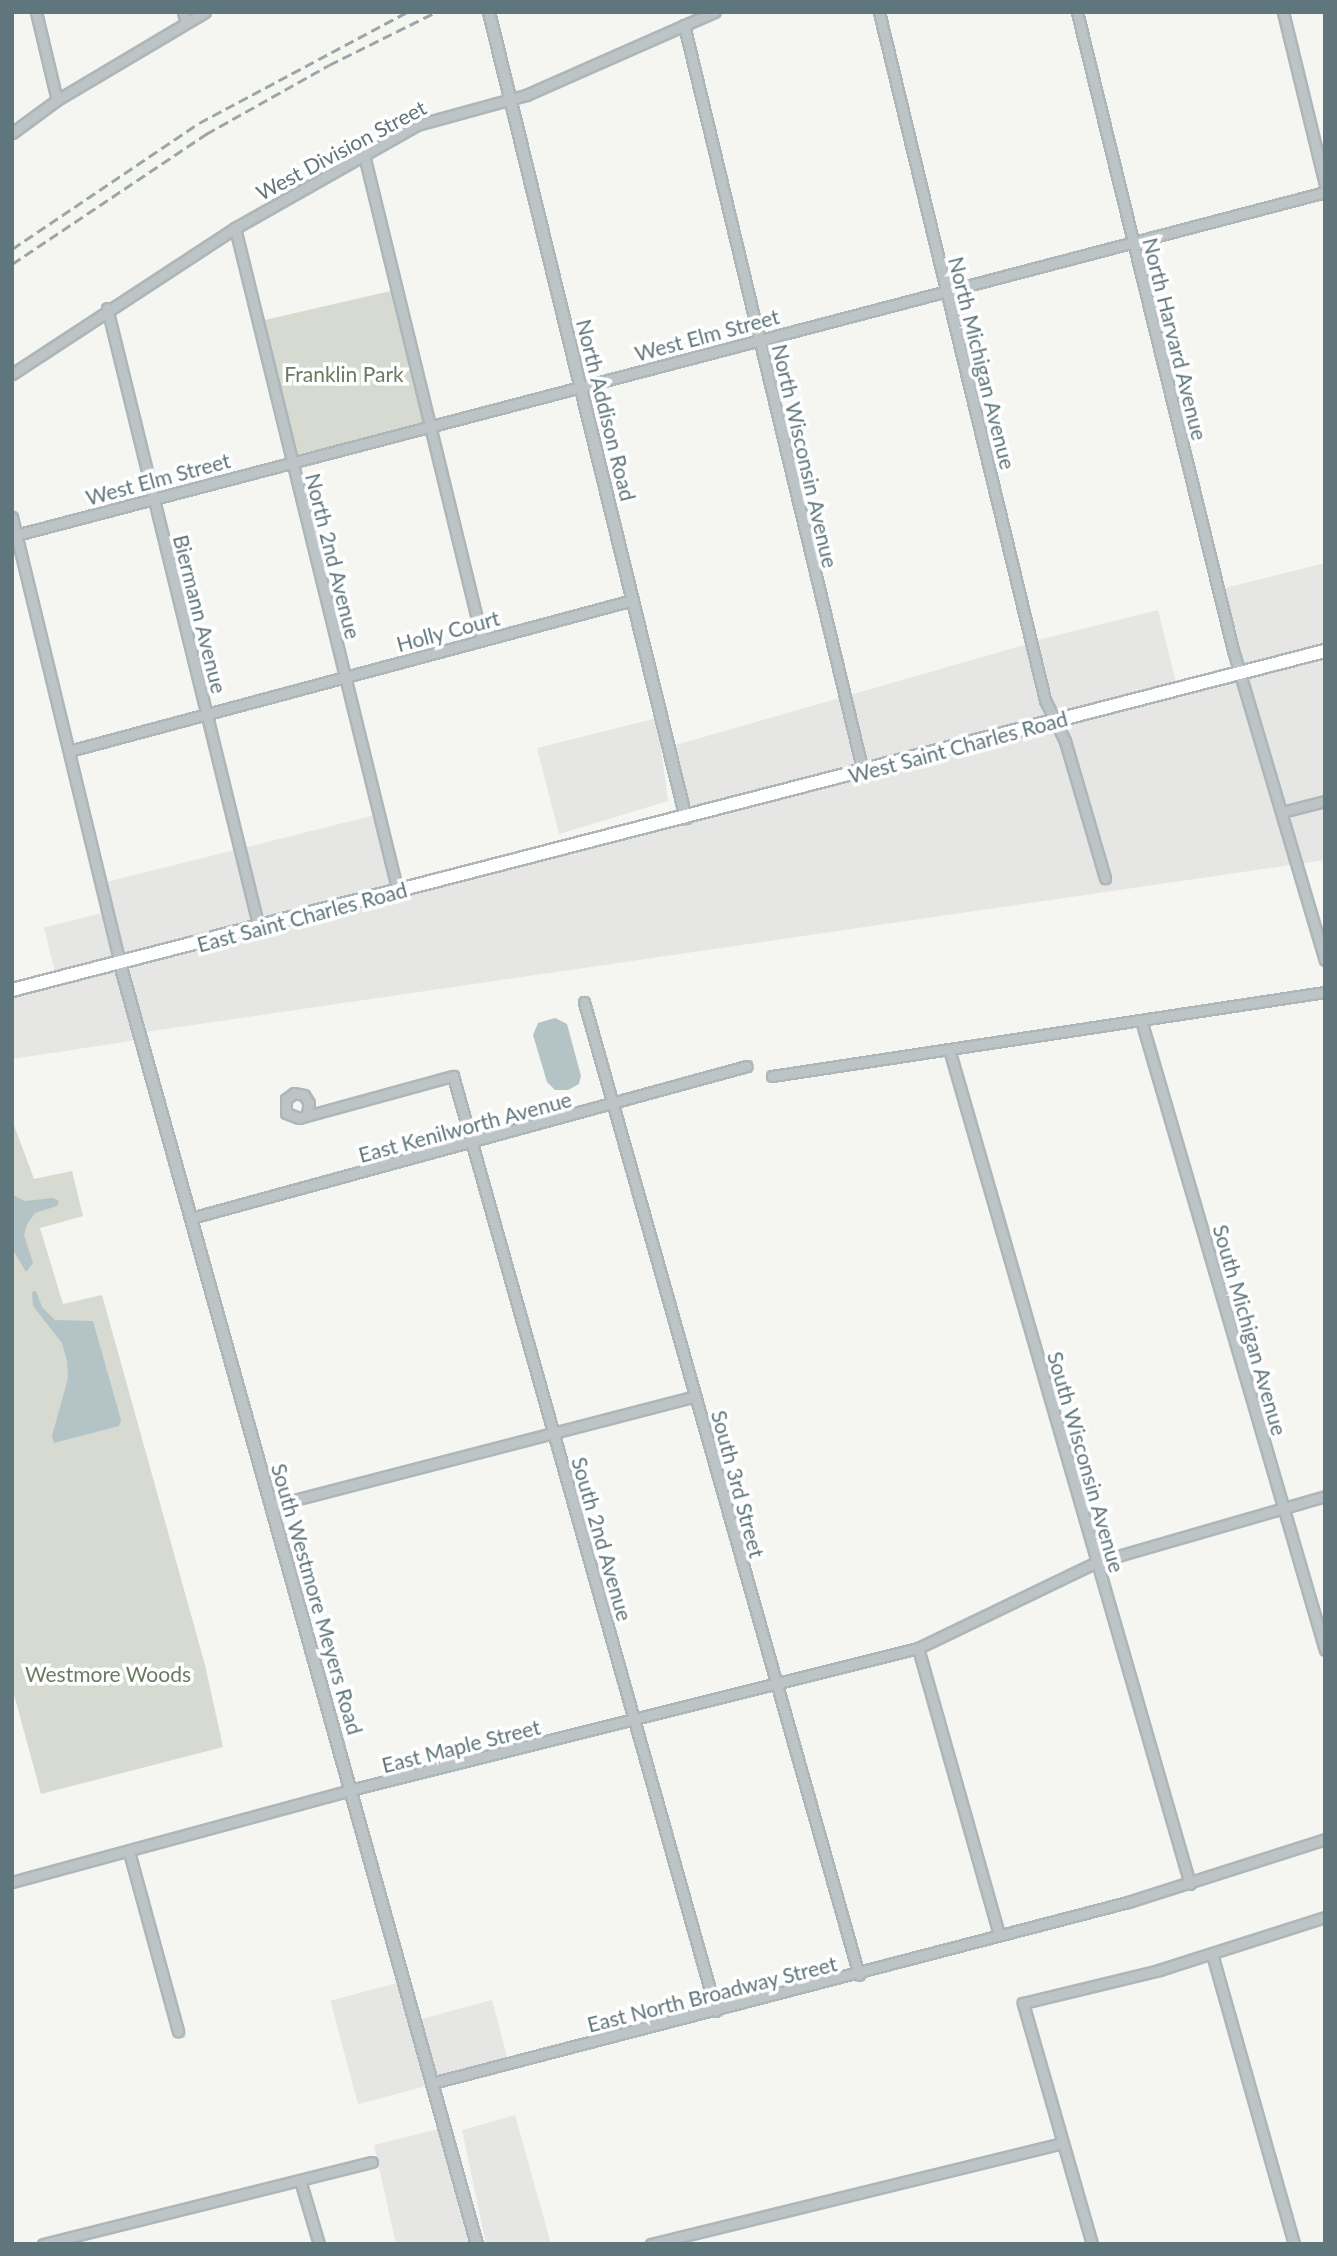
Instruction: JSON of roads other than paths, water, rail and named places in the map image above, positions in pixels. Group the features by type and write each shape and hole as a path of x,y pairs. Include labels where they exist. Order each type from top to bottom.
{"main road":[{"name":"West Saint Charles Road","path":"591,842 1325,651"},
{"name":"East Saint Charles Road","path":"12,990 591,842"}],"street":[{"path":"36,12 57,100"},
{"path":"183,12 186,23"},
{"path":"12,133 57,100 205,12"},
{"name":"North Addison Road","path":"489,12 686,818"},
{"name":"West Division Street","path":"12,374 107,308 234,228 417,125 510,100 714,12"},
{"name":"North Michigan Avenue","path":"879,12 1045,700 1055,721"},
{"name":"North Harvard Avenue","path":"1077,12 1240,673 1325,960"},
{"path":"1283,12 1325,184"},
{"name":"North Wisconsin Avenue","path":"684,25 863,772"},
{"path":"364,155 482,640"},
{"name":"West Elm Street","path":"16,535 1325,192"},
{"name":"North 2nd Avenue","path":"234,228 398,892"},
{"name":"Biermann Avenue","path":"107,308 259,928"},
{"path":"12,517 120,964"},
{"name":"Holly Court","path":"69,751 633,600"},
{"path":"1055,721 1105,878"},
{"path":"1282,812 1325,801"},
{"name":"South Westmore Meyers Road","path":"120,964 477,2244"},
{"path":"772,1076 1325,992"},
{"name":"South 3rd Street","path":"584,1002 859,1975"},
{"name":"South Michigan Avenue","path":"1142,1020 1325,1650"},
{"name":"South Wisconsin Avenue","path":"949,1049 1191,1884"},
{"name":"East Kenilworth Avenue","path":"191,1218 613,1106 747,1066"},
{"name":"South 2nd Avenue","path":"307,1113 453,1076 716,2011"},
{"path":"271,1506 695,1396"},
{"name":"East Maple Street","path":"12,1882 351,1790 918,1648 1097,1562 1325,1496"},
{"path":"918,1648 999,1934"},
{"name":"East North Broadway Street","path":"432,2083 859,1975 999,1934 1191,1884 1325,1839"},
{"path":"129,1852 178,2031"},
{"path":"1092,2244 1023,2003 1212,1954 1325,1917"},
{"path":"1212,1954 1294,2244"},
{"path":"650,2244 1063,2143"},
{"path":"43,2244 372,2162"},
{"path":"300,2179 319,2244"}],"railway":[{"path":"12,249 199,123 407,12"},
{"path":"12,264 206,134 329,65 436,12"}],"park label":[{"name":"Franklin Park","path":"344,374"},
{"name":"Westmore Woods","path":"108,1674"}]}
